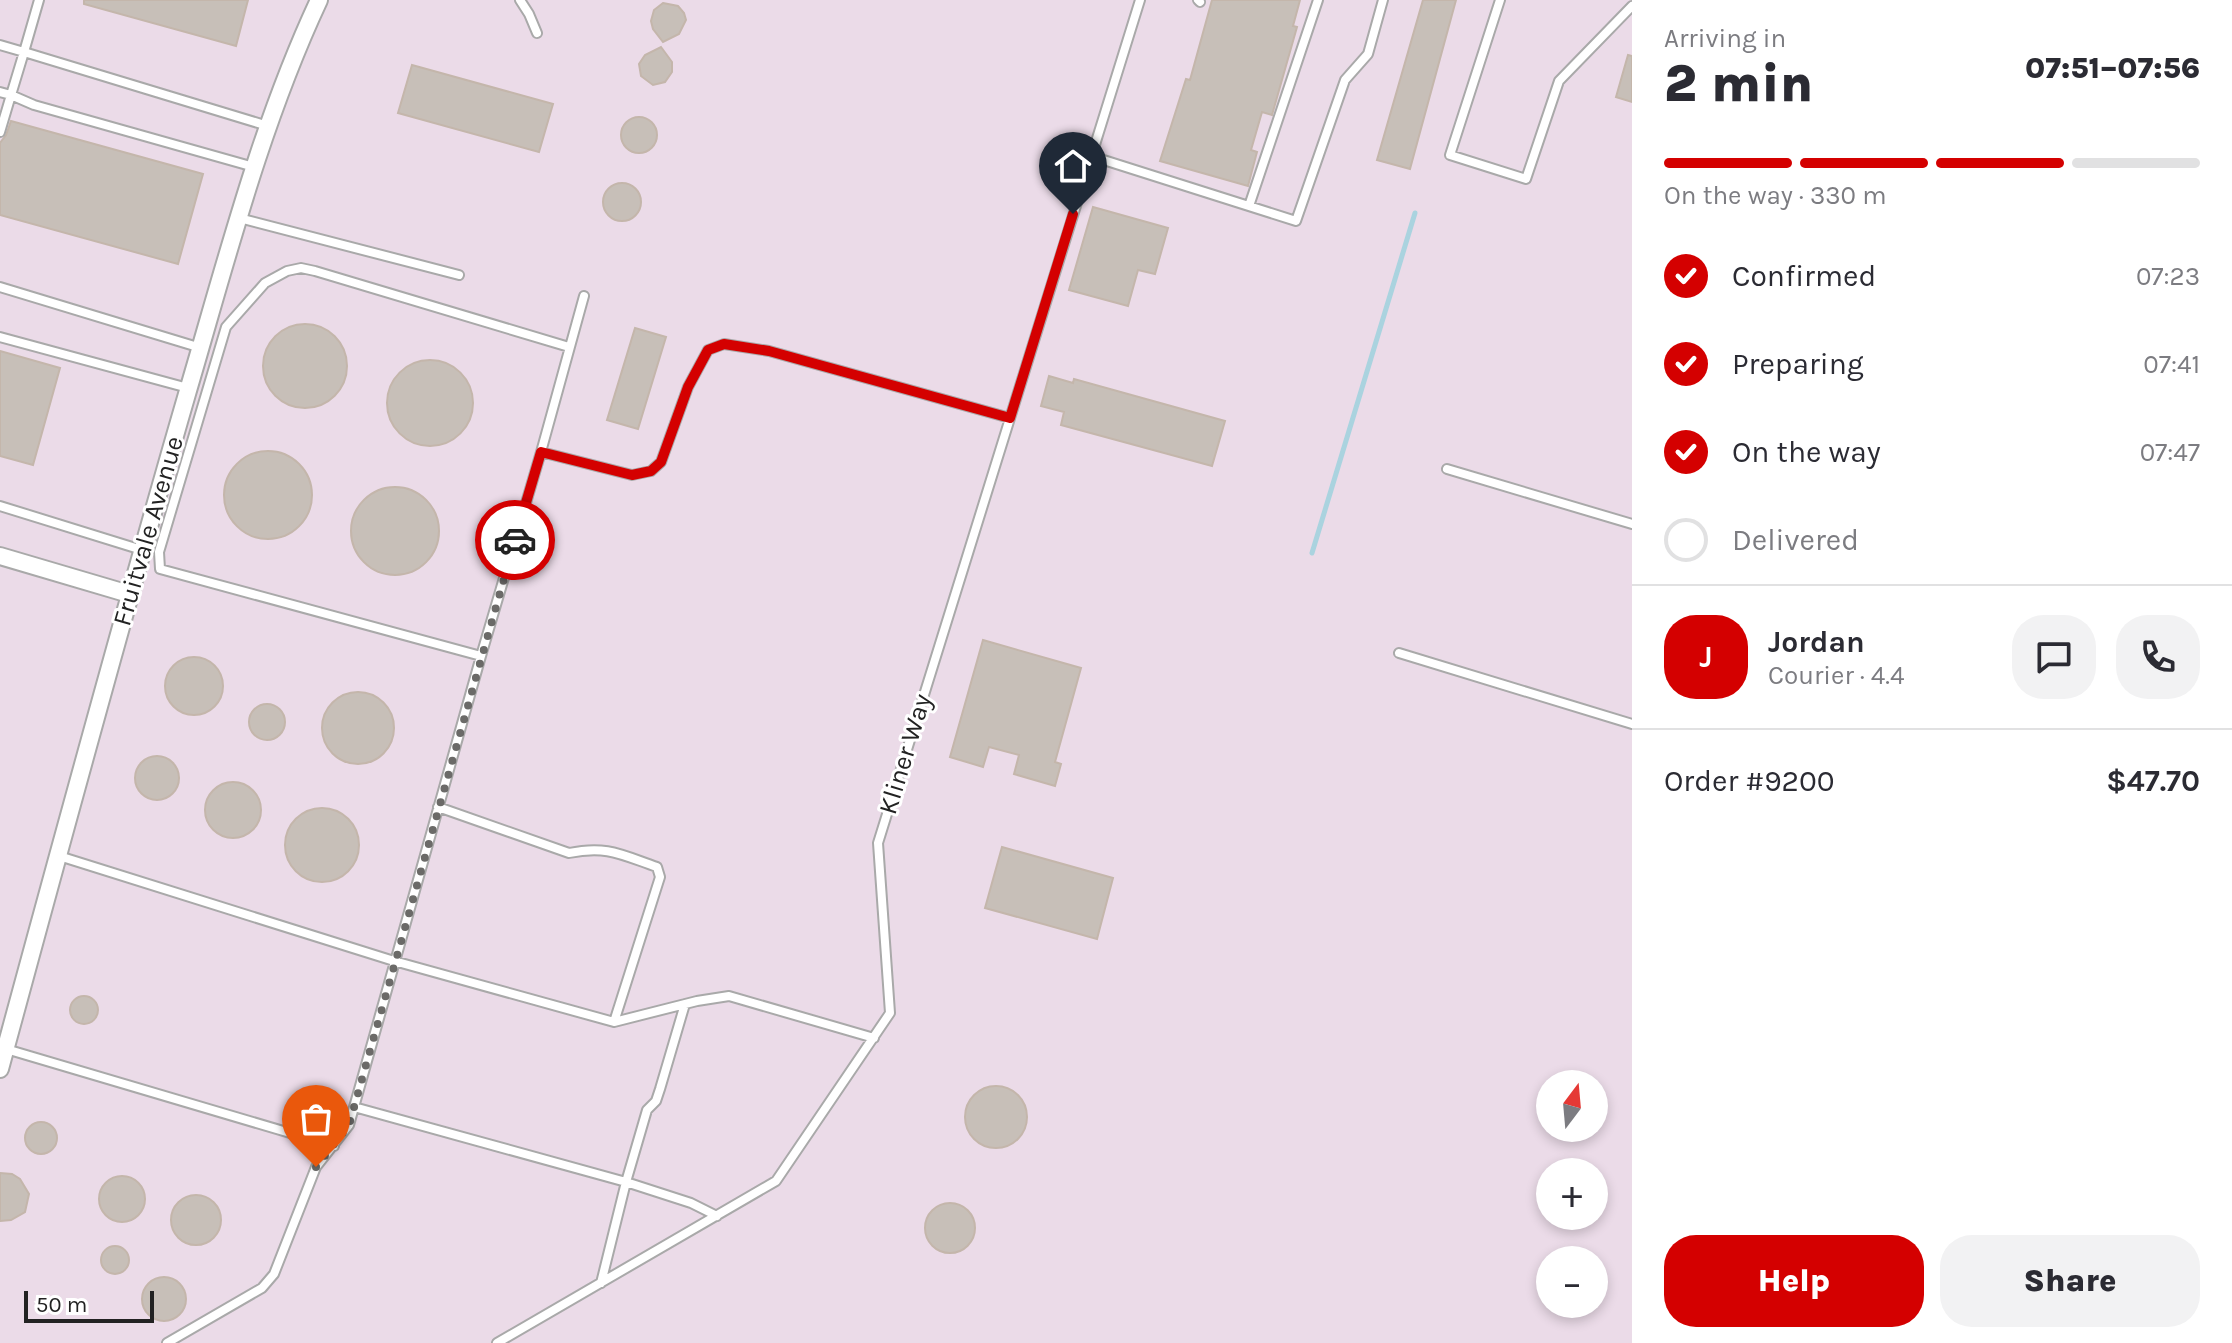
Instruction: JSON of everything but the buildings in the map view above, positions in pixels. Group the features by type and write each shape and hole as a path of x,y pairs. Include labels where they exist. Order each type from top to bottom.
{"street":[{"name":"Fruitvale Avenue","path":"0,1069 129,594 254,167 319,0"},
{"path":"0,556 129,594"}],"lane":[{"path":"0,132 39,0"},
{"path":"520,0 537,33"},
{"name":"Kliner Way","path":"497,1343 776,1181 890,1013 878,843 1140,0"},
{"path":"1249,206 1318,0"},
{"path":"1091,156 1296,221 1345,80 1368,54 1383,0"},
{"path":"1500,0 1450,155 1526,179 1559,81 1632,6"},
{"path":"0,45 268,126"},
{"path":"0,92 34,105 254,167"},
{"path":"239,218 459,275"},
{"path":"481,656 160,569 159,552 226,327 265,283 287,271 301,268 315,271 569,347"},
{"path":"0,287 201,348"},
{"path":"167,1343 262,1288 274,1274 316,1167 349,1125 584,296"},
{"path":"0,337 189,388"},
{"path":"541,452 632,475 651,471 661,462 688,387 708,350 724,344 769,351 1010,418"},
{"path":"1447,469 1632,524"},
{"path":"0,506 142,550"},
{"path":"1399,653 1632,724"},
{"path":"438,807 569,853 608,849 657,867 660,877 614,1022"},
{"path":"58,855 394,961 614,1022 729,996 874,1038"},
{"path":"601,1283 647,1110 656,1101 685,1004"},
{"path":"5,1049 334,1146"},
{"path":"354,1107 626,1182 691,1203 717,1216"}],"shaded area":[{"path":"0,0 1632,0 1632,1343 0,1343"}],"waterway":[{"path":"1312,553 1415,213"}],"way so far":[{"path":"316,1167 349,1125 515,540"}],"route":[{"path":"515,540 541,452 632,475 651,471 661,462 688,387 708,350 724,344 769,351 1010,418 1073,214"}]}
